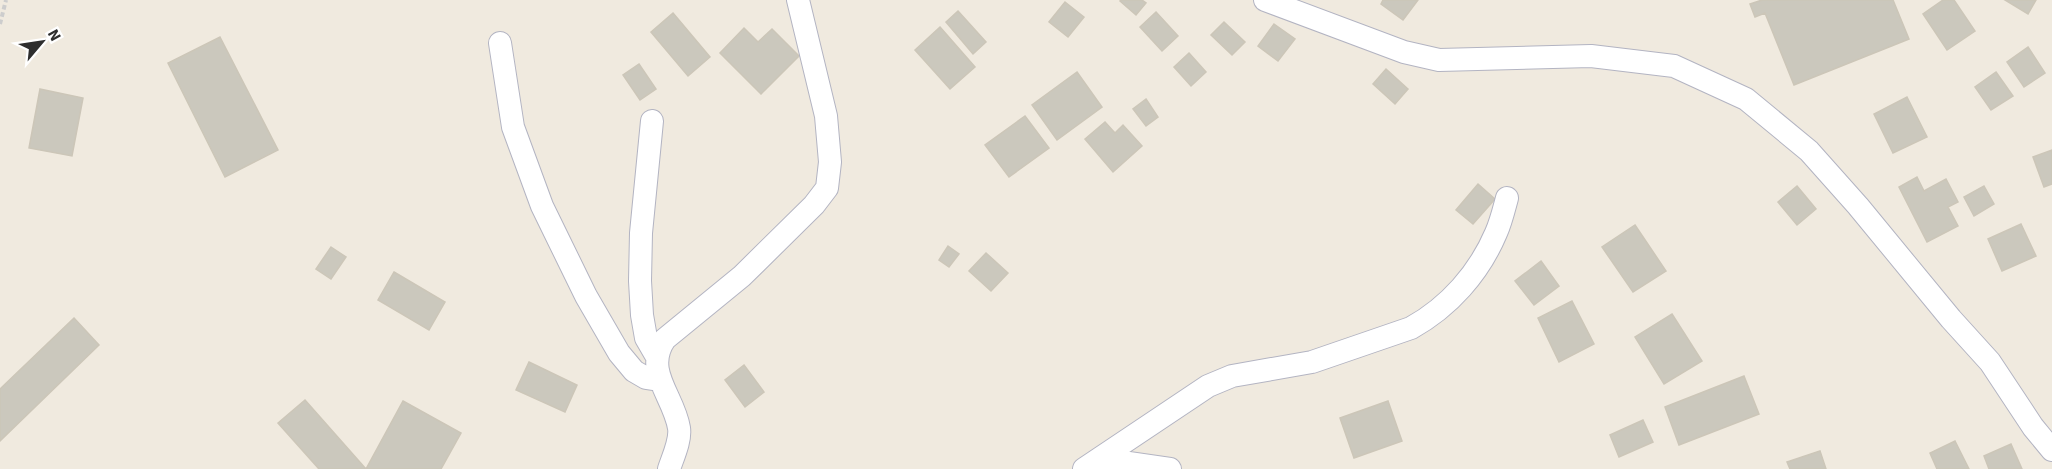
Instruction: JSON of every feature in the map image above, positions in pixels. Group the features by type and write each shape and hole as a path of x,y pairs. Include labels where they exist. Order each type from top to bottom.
{"street":[{"path":"669,469 680,431 675,414 659,380 658,348 665,339 742,276 814,205 827,188 831,162 826,116 798,0"},
{"path":"1265,0 1404,52 1439,60 1591,56 1674,66 1746,99 1809,150 1858,206 1951,319 1990,362 2033,427 2052,450"},
{"path":"500,43 513,127 542,206 586,296 619,353 634,372 646,378 659,380"},
{"path":"652,121 641,233 640,281 646,338 657,357"},
{"path":"1092,464 1208,386 1232,376 1312,362 1421,323 1466,284 1479,266 1497,232 1507,198"},
{"path":"1092,464 1170,469"}],"path":[{"path":"0,24 6,0"}],"building":[{"path":"1121,0 1142,0 1146,3 1136,15"},
{"path":"1383,0 1418,0 1403,20 1381,4"},
{"path":"1762,0 1893,0 1909,39 1794,85 1765,13 1755,17 1750,4"},
{"path":"1943,0 1954,0 1975,31 1947,50 1923,14"},
{"path":"2005,0 2036,0 2028,14"},
{"path":"1065,2 1084,17 1068,37 1049,22"},
{"path":"958,11 986,42 973,54 946,22"},
{"path":"1156,12 1178,36 1162,51 1140,27"},
{"path":"673,13 710,57 688,76 651,32"},
{"path":"1224,22 1245,42 1232,55 1211,35"},
{"path":"1274,24 1295,39 1278,61 1258,46"},
{"path":"940,27 975,67 950,89 915,50"},
{"path":"744,28 758,42 772,29 799,56 761,94 720,53"},
{"path":"220,37 278,150 225,177 168,63"},
{"path":"2028,47 2045,73 2024,87 2007,62"},
{"path":"1189,53 1206,72 1191,86 1174,67"},
{"path":"639,64 656,89 640,100 623,75"},
{"path":"1386,69 1408,89 1395,104 1373,84"},
{"path":"1077,72 1102,107 1057,140 1032,105"},
{"path":"1996,72 2013,96 1991,110 1975,87"},
{"path":"40,89 83,98 72,156 29,148"},
{"path":"1907,97 1927,137 1893,153 1874,114"},
{"path":"1146,99 1158,117 1146,126 1133,109"},
{"path":"1025,116 1049,148 1009,177 985,145"},
{"path":"1105,122 1115,133 1123,125 1142,146 1113,172 1085,139"},
{"path":"2052,150 2052,184 2044,187 2033,157"},
{"path":"1917,177 1924,191 1946,179 1958,202 1948,207 1958,226 1927,242 1899,187"},
{"path":"1478,184 1495,199 1473,224 1456,210"},
{"path":"1797,186 1816,209 1797,225 1778,202"},
{"path":"1984,186 1994,204 1974,216 1964,197"},
{"path":"2021,224 2036,256 2002,271 1988,239"},
{"path":"1635,225 1666,271 1633,292 1602,247"},
{"path":"948,246 959,254 949,267 939,260"},
{"path":"331,247 346,257 331,279 316,269"},
{"path":"986,253 1008,273 991,291 969,271"},
{"path":"1541,261 1559,286 1534,305 1515,281"},
{"path":"394,272 445,302 429,330 378,300"},
{"path":"1572,301 1594,344 1559,362 1538,318"},
{"path":"1672,314 1702,361 1664,384 1635,337"},
{"path":"74,318 99,345 0,441 0,389"},
{"path":"529,362 577,385 565,412 516,390"},
{"path":"744,365 764,392 745,407 725,380"},
{"path":"1744,376 1759,414 1679,445 1665,407"},
{"path":"305,400 366,469 319,469 278,423"},
{"path":"403,401 461,433 441,469 366,469"},
{"path":"1388,401 1402,441 1354,458 1340,418"},
{"path":"1643,420 1653,442 1619,457 1610,435"},
{"path":"1955,441 1969,469 1937,469 1930,453"},
{"path":"2011,444 2022,469 1989,469 1984,456"},
{"path":"1820,451 1826,469 1790,469 1787,462"}]}
